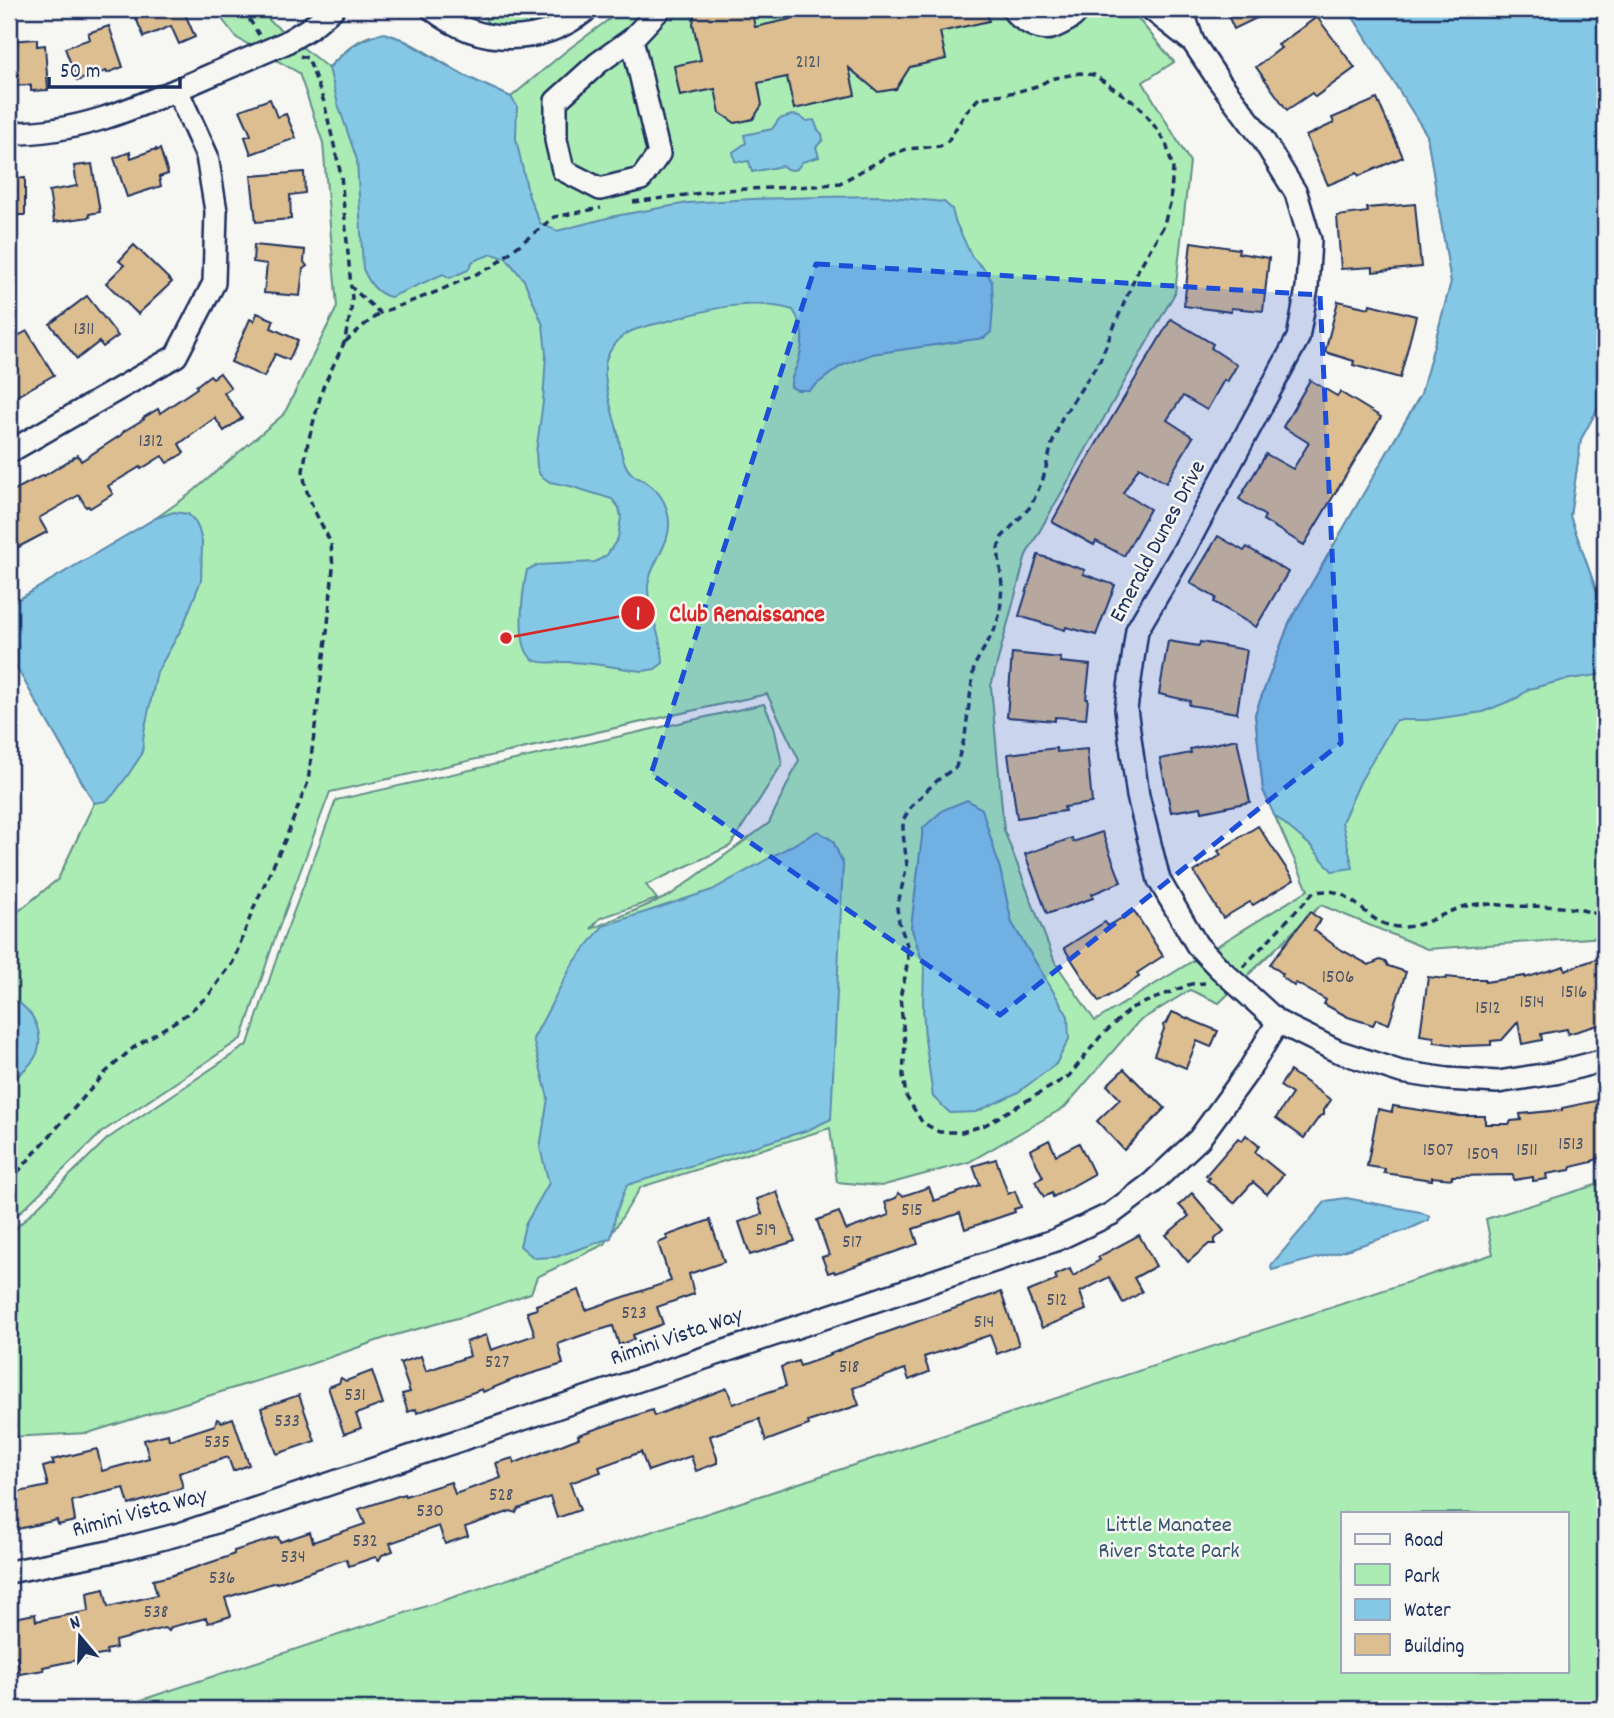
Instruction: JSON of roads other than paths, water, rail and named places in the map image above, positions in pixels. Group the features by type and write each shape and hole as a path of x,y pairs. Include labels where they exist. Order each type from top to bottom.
{"street":[{"path":"9,133 83,125 122,113 276,47 310,28 333,9"},
{"path":"432,9 445,19 470,31 503,38 547,32 588,9"},
{"path":"632,38 659,154 640,179 600,189 563,170 555,140 556,101 598,63 632,38 660,9"},
{"path":"1012,9 1034,26 1049,29 1068,21 1079,9"},
{"name":"Emerald Dunes Drive","path":"1151,9 1193,42"},
{"name":"Emerald Dunes Drive","path":"1182,9 1193,42 1262,138 1296,193 1310,240 1307,288 1298,338 1137,630 1126,709 1138,796 1159,880 1197,945 1231,979 1278,1021 1337,1051 1401,1072 1447,1079 1498,1082 1555,1073 1605,1060"},
{"path":"9,452 176,356 214,283 216,211 207,156 177,90"},
{"name":"Rimini Vista Way","path":"9,1572 114,1551 180,1534 1056,1240 1111,1214 1152,1184 1199,1139 1249,1070 1278,1021"}],"water":[{"path":"1348,9 1602,9 1605,29 1605,395 1581,439 1570,516 1605,615 1605,674 1529,689 1517,698 1483,712 1427,720 1396,720 1360,782 1342,822 1353,868 1332,871 1311,846 1274,815 1263,790 1255,714 1290,621 1421,394 1451,282 1427,135"},
{"path":"384,33 401,39 463,75 511,97 517,106 516,139 529,197 540,223 557,231 615,216 688,203 881,196 944,202 952,209 972,257 986,271 992,282 991,332 984,338 872,354 841,366 809,390 791,387 802,344 800,323 793,310 777,306 746,305 714,309 636,329 616,343 607,357 605,374 623,459 632,474 659,494 665,503 669,521 667,538 652,570 648,586 663,663 655,669 643,671 581,663 540,662 528,654 524,644 522,618 527,570 538,565 595,562 607,555 618,538 621,517 619,508 612,499 550,482 540,475 536,452 546,354 543,325 524,280 506,258 492,254 473,261 468,270 450,278 443,274 391,297 374,287 363,269 357,160 329,68 354,46 367,38"},
{"path":"792,115 806,121 814,120 823,140 816,147 819,157 802,162 797,169 782,166 752,172 749,161 735,161 733,152 746,143 744,135 772,129 779,119"},
{"path":"174,512 188,514 199,530 202,542 201,580 183,626 157,672 142,754 113,795 106,801 94,803 9,654 9,605 156,518"},
{"path":"967,800 982,809 1000,869 1012,923 1068,1016 1069,1039 1056,1064 1017,1093 976,1112 950,1113 933,1097 925,1039 924,966 911,927 923,828 943,810"},
{"path":"818,831 833,841 843,864 831,1119 808,1130 627,1185 616,1213 611,1238 556,1257 534,1258 520,1246 525,1225 549,1183 540,1148 548,1098 533,1039 572,965 603,926 712,890"},
{"path":"9,997 23,1006 34,1019 39,1042 38,1050 30,1064 9,1083"},
{"path":"1346,1198 1420,1212 1429,1216 1429,1220 1343,1251 1272,1270 1272,1264 1326,1201"}],"place":[{"name":"Club Renaissance","path":"506,638"}],"park label":[{"name":"Little Manatee River State Park","path":"1169,1539"}]}
